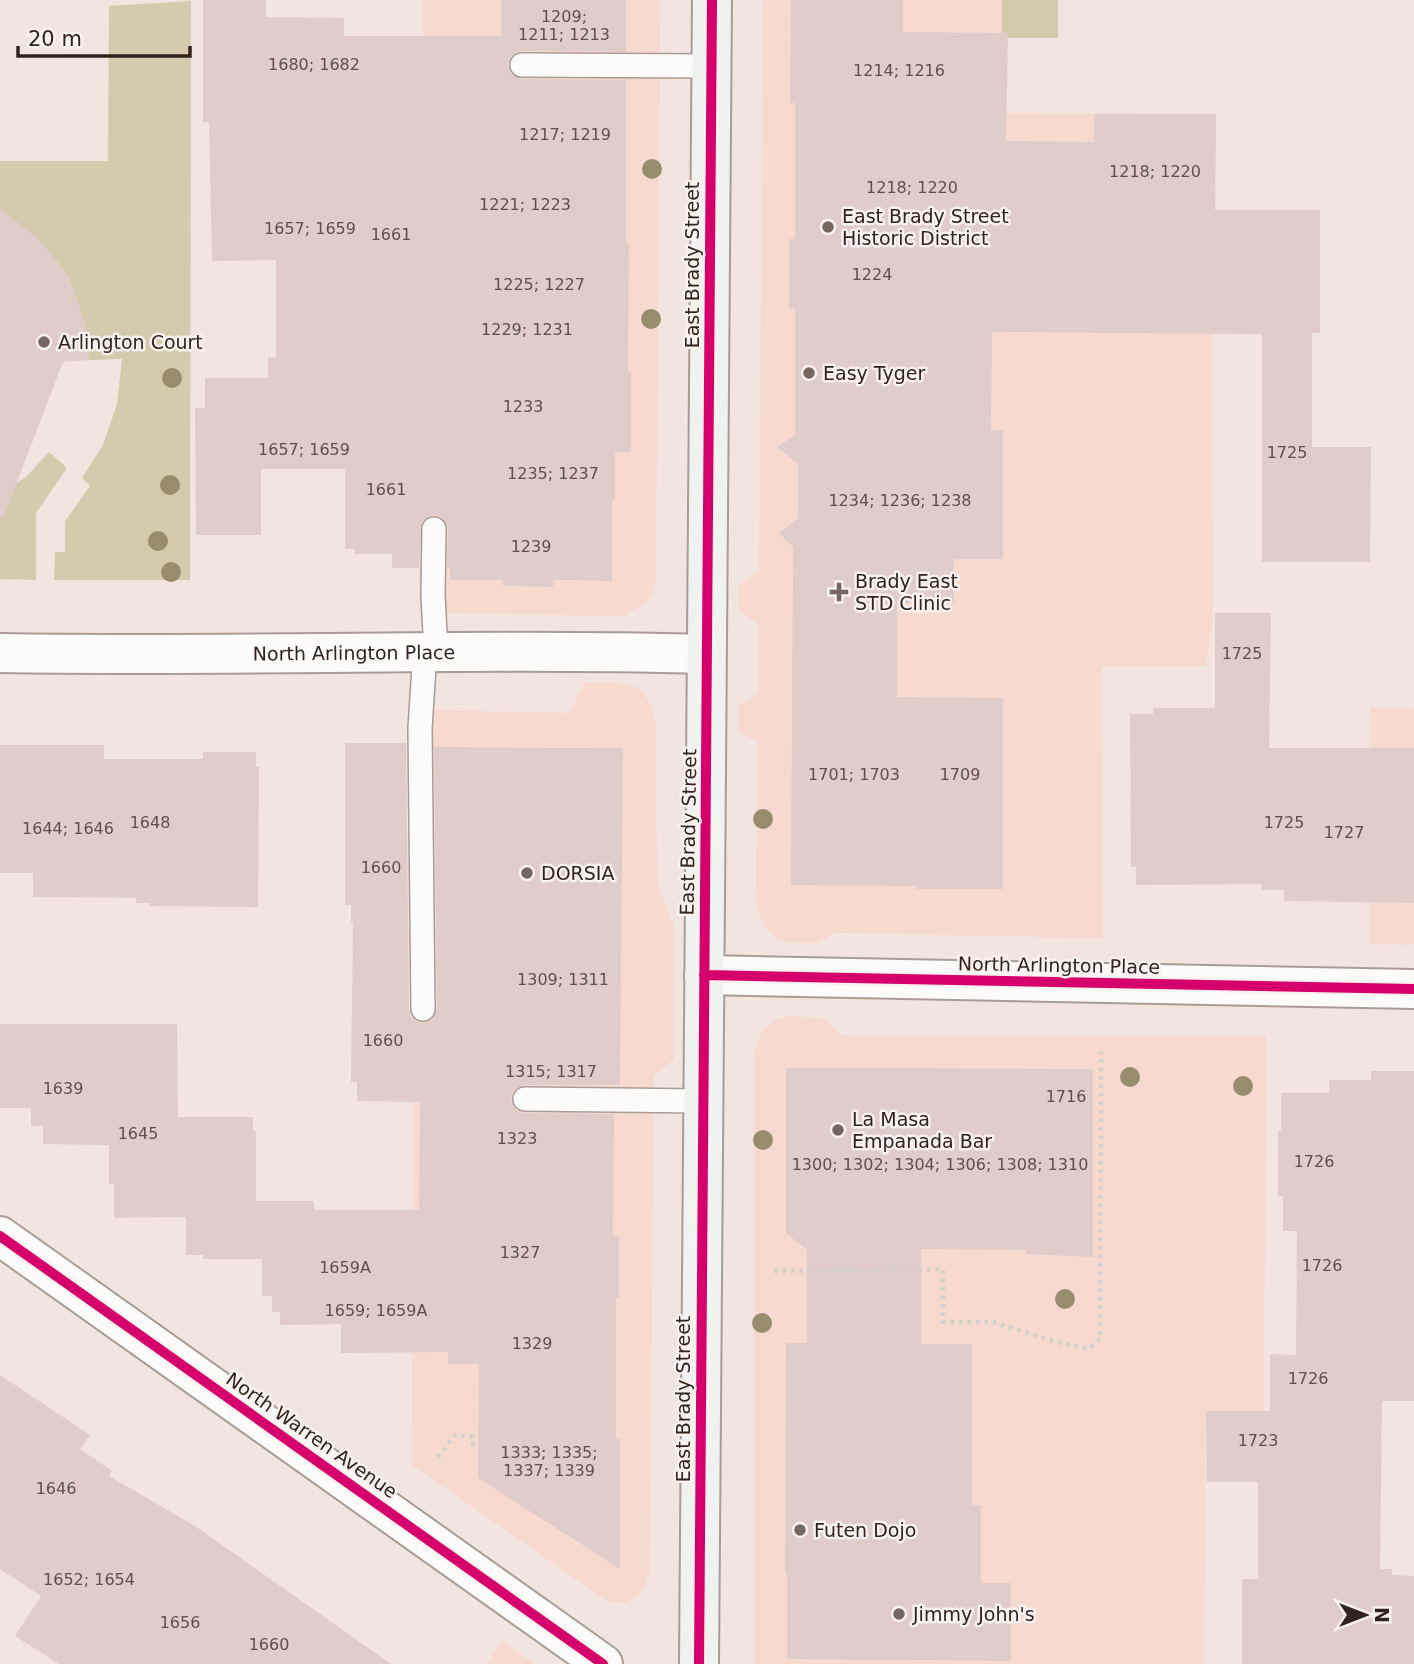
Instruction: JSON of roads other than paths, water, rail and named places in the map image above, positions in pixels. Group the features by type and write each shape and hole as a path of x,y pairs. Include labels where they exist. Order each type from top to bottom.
{"main road":[{"name":"East Brady Street","path":"699,1664 712,0"}],"street":[{"name":"North Arlington Place","path":"0,653 193,655 561,651 706,654"},
{"name":"North Arlington Place","path":"704,975 1414,989"},
{"name":"North Warren Avenue","path":"0,1236 603,1664"}],"lane":[{"path":"522,65 711,66"},
{"path":"423,1009 420,728 430,652 434,529"},
{"path":"525,1098 703,1101"}],"place":[{"name":"East Brady Street Historic District","path":"828,227"},
{"name":"Arlington Court","path":"44,342"},
{"name":"Easy Tyger","path":"809,373"},
{"name":"Brady East STD Clinic","path":"839,592"},
{"name":"DORSIA","path":"527,873"},
{"name":"La Masa Empanada Bar","path":"838,1130"},
{"name":"Futen Dojo","path":"800,1530"},
{"name":"Jimmy John's","path":"899,1614"}]}
